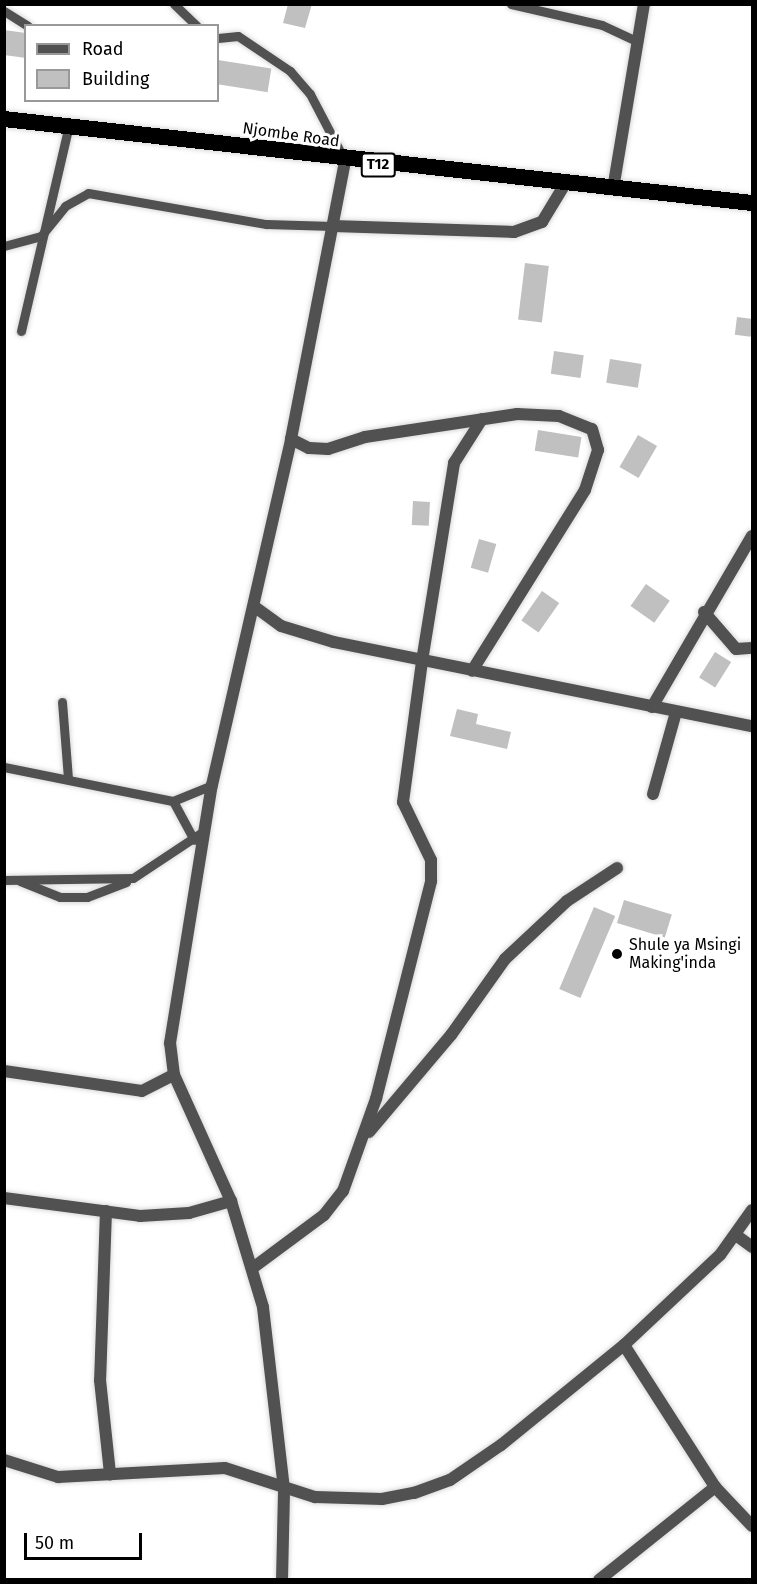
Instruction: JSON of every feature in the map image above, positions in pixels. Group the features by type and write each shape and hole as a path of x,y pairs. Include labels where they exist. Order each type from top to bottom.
{"highway":[{"name":"Njombe Road","path":"4,119 69,125 345,161 753,203"}],"street":[{"path":"613,189 644,4"},
{"path":"282,1580 284,1489 254,1267 231,1201 174,1074 172,1006 199,836 255,607 291,439 345,161"},
{"path":"333,226 514,232 542,222 565,184"},
{"path":"291,439 309,448 327,449 365,437 482,419 538,414 570,418 592,429 598,450 585,490 559,537 472,671"},
{"path":"254,1267 324,1215 343,1191 365,1137 431,881 432,860 403,802 422,661 454,463 482,419"},
{"path":"652,707 704,612 751,543"},
{"path":"255,607 290,630 422,661 753,726"},
{"path":"704,612 736,649 753,648"},
{"path":"653,794 676,712"},
{"path":"365,1137 451,1035 505,959 567,901 617,868"},
{"path":"4,1071 142,1091 174,1074"},
{"path":"4,1198 140,1216 189,1213 231,1201"},
{"path":"4,1460 58,1477 225,1468 284,1489 315,1497 382,1499 450,1480 624,1345 737,1236 753,1210"},
{"path":"106,1211 100,1380 110,1474"},
{"path":"737,1236 753,1247"},
{"path":"624,1345 715,1487 753,1526"},
{"path":"599,1580 715,1487"}],"lane":[{"path":"174,4 195,24"},
{"path":"511,4 602,25 638,42"},
{"path":"4,11 25,24"},
{"path":"219,38 238,36 290,71 310,94 345,161"},
{"path":"21,331 41,236 69,125"},
{"path":"4,246 41,236 65,206 88,193 266,224 333,226"},
{"path":"62,702 68,779"},
{"path":"4,767 173,801 212,785"},
{"path":"18,880 60,897 87,897 133,879 199,836 173,801"},
{"path":"4,880 133,879"}],"building":[{"path":"288,4 312,4 305,28 283,23"},
{"path":"4,30 24,33 24,58 4,55"},
{"path":"219,60 271,68 268,92 219,84"},
{"path":"525,263 549,266 542,322 518,320"},
{"path":"737,317 752,319 751,337 735,335"},
{"path":"554,351 584,355 581,378 551,374"},
{"path":"610,359 642,364 638,388 606,383"},
{"path":"538,430 581,437 578,458 535,451"},
{"path":"638,435 657,446 639,478 620,467"},
{"path":"413,501 430,502 429,526 412,525"},
{"path":"479,539 496,544 488,573 471,568"},
{"path":"646,584 670,601 654,623 631,606"},
{"path":"542,591 559,603 539,633 521,620"},
{"path":"715,652 731,662 715,688 699,677"},
{"path":"457,709 478,714 476,724 511,732 507,749 450,736"},
{"path":"624,900 672,915 665,938 617,923"},
{"path":"594,907 615,916 580,998 559,989"}],"place":[{"name":"Shule ya Msingi Making'inda","path":"617,954"}]}
